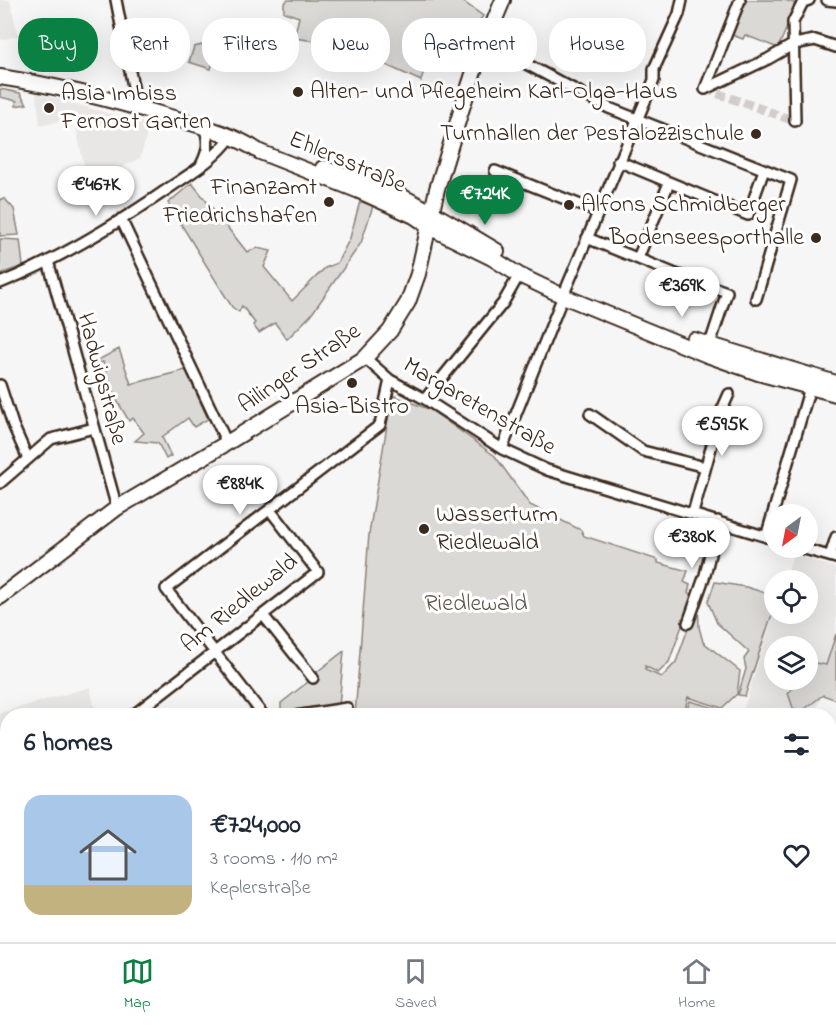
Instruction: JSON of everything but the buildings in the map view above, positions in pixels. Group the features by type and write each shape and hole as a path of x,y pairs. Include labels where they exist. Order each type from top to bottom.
{"street":[{"path":"116,0 137,107"},
{"name":"Ailinger Straße","path":"495,18 503,0"},
{"path":"502,449 564,292 654,80 654,69 679,14 682,0"},
{"path":"740,0 705,89 794,44 815,40 836,47"},
{"path":"827,0 836,1"},
{"path":"795,121 793,22 803,1"},
{"path":"537,70 609,108 792,180 756,299"},
{"name":"Ailinger Straße","path":"0,597 117,508 365,358 390,331 408,302 418,274 430,219 475,72"},
{"name":"Ehlersstraße","path":"0,76 84,93 204,127 247,143 262,144 334,172 363,179 430,219"},
{"path":"201,165 208,152 208,136 204,127"},
{"path":"0,283 48,261 121,219 211,160 231,137"},
{"path":"618,161 748,215 764,170"},
{"path":"495,171 598,212"},
{"path":"638,258 669,183"},
{"path":"121,219 227,443"},
{"path":"430,219 519,274 708,350 758,373 836,383"},
{"path":"430,219 522,266 564,292"},
{"path":"587,238 672,273 727,292 708,350"},
{"name":"Hadwigstraße","path":"48,261 117,508"},
{"path":"425,399 503,303 519,274"},
{"name":"Margaretenstraße","path":"365,358 390,380 425,399 502,449 547,470 764,536"},
{"path":"258,708 166,589 380,425 390,380"},
{"path":"811,381 836,394"},
{"path":"779,504 811,381"},
{"path":"0,390 28,459"},
{"path":"693,513 721,412 729,394"},
{"path":"590,414 643,451 705,467"},
{"path":"0,483 51,439 94,428"},
{"name":"Am Riedlewald","path":"142,708 318,572 270,510"},
{"path":"688,623 705,574 718,521"},
{"path":"818,553 833,557 836,537"},
{"path":"263,615 313,678"}],"shaded area":[{"path":"0,0 10,0 18,36 0,40"},
{"path":"36,93 150,125 140,158 88,185 74,118 40,126"},
{"path":"792,558 805,558 836,568 836,649 817,708 744,708 764,645 764,690 818,690 818,636 767,636 771,624 818,624 818,570 788,570"},
{"path":"90,687 94,708 17,708"}],"green space":[{"path":"288,0 461,0 483,16 482,18 402,18 402,72 424,72 421,81 390,67 390,18 311,18 311,40 299,39 299,17 284,12 284,3"},
{"path":"746,0 785,0 797,4 778,48 745,35 743,39 732,35"},
{"path":"202,45 202,66 190,62 194,47"},
{"path":"0,89 20,93 27,104 15,106 17,101 0,97"},
{"path":"192,183 247,252 257,248 271,251 264,267 292,301 325,268 337,263 350,238 360,201 373,206 361,243 311,315 287,339 275,323 259,333 253,325 255,323 242,306 239,312 232,307 168,203"},
{"path":"0,199 5,199 14,209 19,235 0,236"},
{"path":"0,239 20,240 23,266 0,274"},
{"path":"119,349 131,384 186,370 208,419 194,427 188,418 162,437 171,456 166,459 158,443 135,441 144,433 133,418 129,421 116,399 103,362 97,364 96,361"},
{"name":"Riedlewald","path":"392,395 431,410 495,456 530,505 581,530 584,536 658,560 658,563 688,571 684,582 690,585 688,593 693,595 669,662 658,673 645,666 645,670 662,677 676,662 698,601 699,627 703,642 740,671 737,694 722,708 688,697 686,708 356,708 369,534"},
{"path":"715,582 764,592 764,624 769,624 745,696 738,695 746,669 744,659 749,652 717,623 708,602"},
{"path":"836,634 836,700 823,695 806,708 793,708 788,693 791,690 818,690 818,663 826,665"},
{"path":"344,651 339,706 281,708 281,703 314,677 313,675"},
{"path":"690,701 714,708 688,708"}],"tunnel":[{"path":"705,89 795,121"}],"place":[{"name":"Alten- und Pflegeheim Karl-Olga-Haus","path":"298,92"},
{"name":"Asia Imbiss Fernost Garten","path":"49,108"},
{"name":"Turnhallen der Pestalozzischule","path":"756,134"},
{"name":"Finanzamt Friedrichshafen","path":"329,202"},
{"name":"Alfons Schmidberger","path":"569,205"},
{"name":"Bodenseesporthalle","path":"816,238"},
{"name":"Asia-Bistro","path":"352,383"},
{"name":"Wasserturm Riedlewald","path":"424,529"}]}
